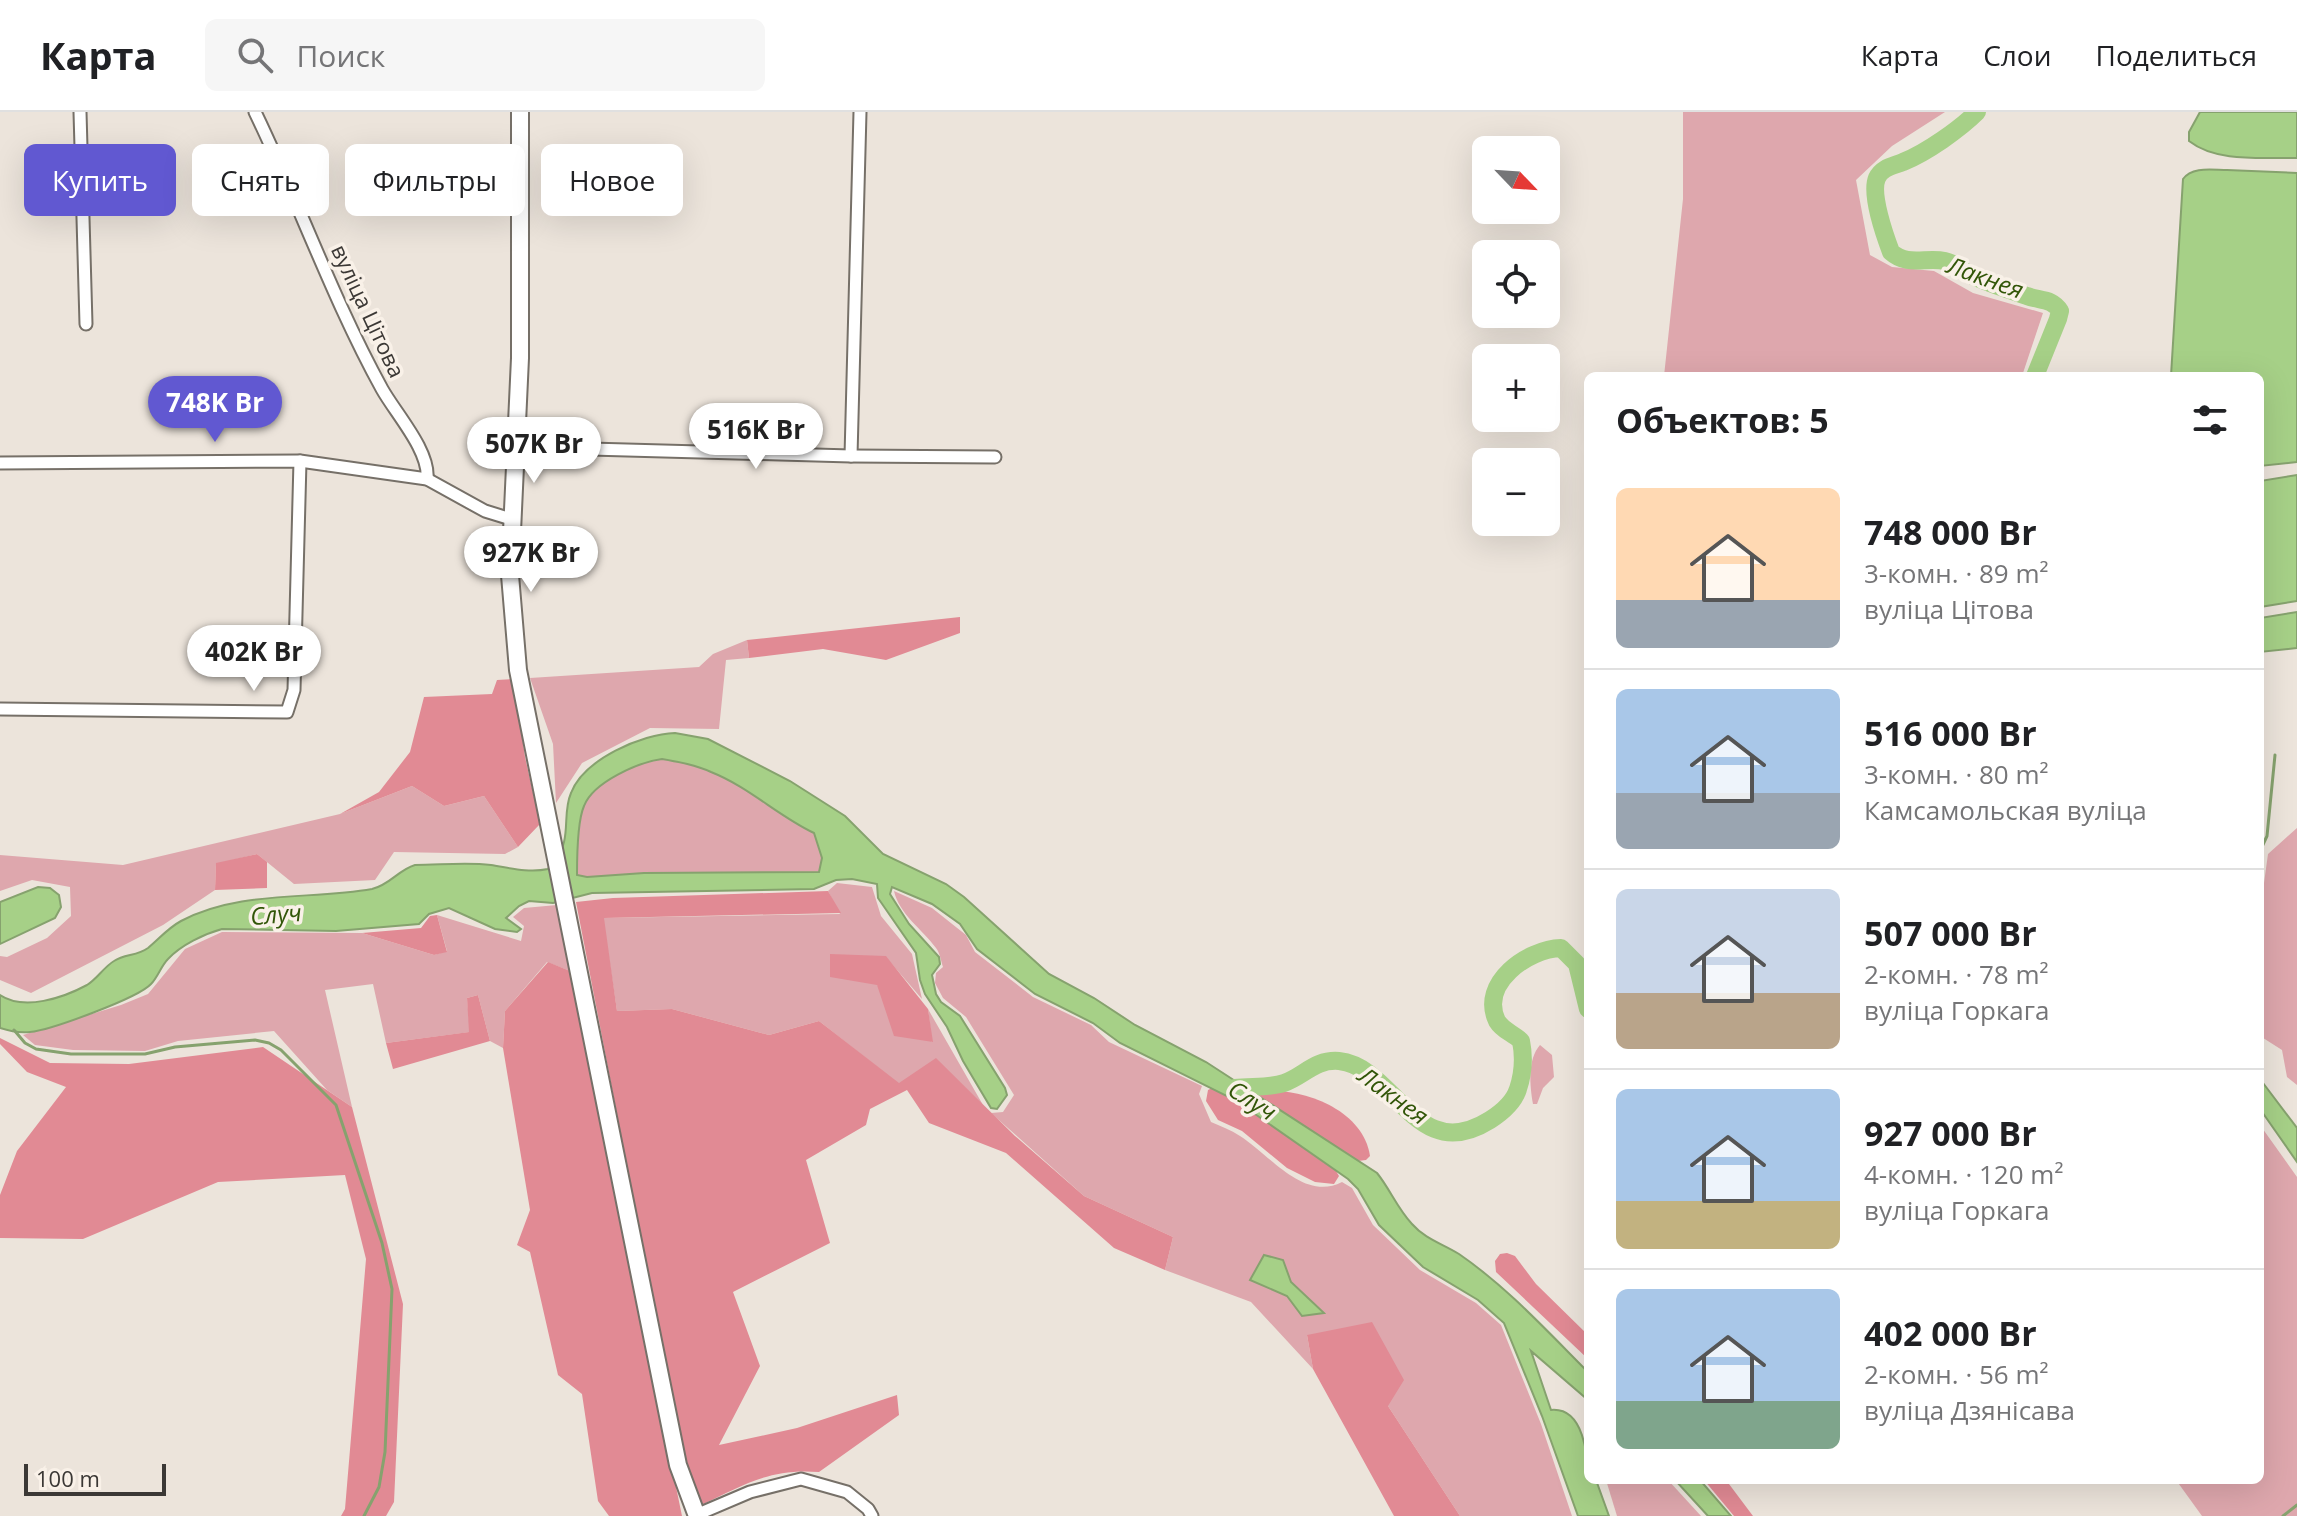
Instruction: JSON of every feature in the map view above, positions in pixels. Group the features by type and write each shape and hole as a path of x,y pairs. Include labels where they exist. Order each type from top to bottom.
{"main road":[{"path":"520,112 520,358 510,575 518,670 678,1465 697,1516"}],"street":[{"path":"80,112 86,324"},
{"name":"вуліца Цітова","path":"255,112 309,228 358,345 387,399 423,455 428,468 427,479"},
{"path":"851,456 860,112"},
{"path":"517,447 995,457"},
{"path":"0,709 287,712 294,690 300,461"},
{"path":"0,463 300,461 427,479 485,511 511,519"},
{"path":"697,1516 750,1492 801,1479 847,1492 872,1516"}],"shaded area":[{"path":"1683,112 1945,112 1892,146 1856,180 1870,255 1892,267 1934,271 1973,293 2043,313 2023,372 1664,372 1683,199"},
{"path":"960,617 960,633 886,660 823,649 749,658 747,640"},
{"path":"747,640 749,658 726,660 719,729 650,728 582,763 556,803 553,744 530,678 699,667 713,654"},
{"path":"514,679 525,757 540,824 518,847 484,796 444,806 412,786 340,814 379,792 410,752 424,697 492,694 497,680"},
{"path":"662,759 699,767 725,778 814,833 822,858 820,872 576,875 580,822 589,797 618,775 641,764"},
{"path":"412,786 444,806 484,796 518,847 505,854 394,852 375,880 294,884 257,854 216,864 215,890 163,925 31,993 0,980 0,956 7,957 47,938 71,916 70,887 32,880 0,891 0,855 123,865 340,814"},
{"path":"2297,828 2297,1085 2287,1077 2282,1050 2264,1039 2264,883 2268,854"},
{"path":"257,854 267,862 267,888 215,890 216,863"},
{"path":"837,883 872,887 881,916 912,954 922,999 885,956 877,985 932,1042 928,1009 983,1105 936,1059 899,1084 819,1021 769,1035 672,1009 617,1011 603,918 840,914 828,891"},
{"path":"828,891 841,913 604,918 617,1011 672,1009 769,1035 819,1021 899,1083 936,1058 1015,1136 1084,1196 1173,1237 1165,1270 1114,1248 1006,1153 929,1123 907,1090 870,1109 866,1125 806,1160 830,1243 733,1292 760,1366 719,1445 797,1428 897,1395 899,1415 819,1472 771,1475 701,1505 685,1466 576,902"},
{"path":"894,891 932,908 966,935 975,952 1033,997 1091,1025 1109,1042 1202,1086 1199,1094 1211,1122 1240,1136 1288,1174 1314,1186 1328,1187 1342,1182 1352,1188 1373,1225 1420,1270 1476,1303 1501,1325 1541,1424 1572,1516 1460,1516 1388,1406 1307,1335 1313,1369 1251,1302 1165,1270 1173,1237 1084,1196 991,1113 1003,1112 1014,1095 966,1017 943,998 935,983 936,973 943,967 938,952 906,914"},
{"path":"557,905 570,971 547,962 505,1011 503,1048 490,1041 478,995 467,998 470,1032 386,1043 373,984 325,990 352,1107 327,1090 274,1031 178,1041 145,1051 73,1050 35,1045 23,1035 148,994 185,949 222,932 362,933 434,955 447,951 437,915 521,941 524,926 513,917 524,908"},
{"path":"437,915 447,952 434,955 362,933 421,928 430,916"},
{"path":"830,954 886,956 928,1009 933,1042 894,1036 877,985 830,977"},
{"path":"548,962 570,971 682,1516 609,1516 598,1501 582,1394 558,1375 530,1252 517,1245 530,1210 503,1048 505,1011"},
{"path":"478,995 490,1041 393,1069 386,1043 469,1032 467,998"},
{"path":"0,1038 50,1063 129,1064 263,1047 352,1107 403,1304 394,1502 386,1516 341,1516 345,1509 366,1259 345,1175 218,1182 83,1239 0,1238 0,1195 17,1151 66,1087 27,1072 0,1044"},
{"path":"1540,1045 1552,1055 1554,1077 1543,1088 1537,1104 1533,1104 1531,1066"},
{"path":"1212,1088 1235,1100 1336,1171 1339,1176 1334,1184 1315,1182 1287,1168 1242,1131 1218,1120 1206,1101 1208,1090"},
{"path":"1265,1091 1297,1094 1330,1106 1356,1126 1370,1156 1358,1161 1257,1095"},
{"path":"2264,1131 2297,1177 2297,1516 2202,1516 2179,1484 2264,1484"},
{"path":"1500,1254 1515,1256 1536,1284 1584,1331 1584,1355 1496,1272 1495,1261"},
{"path":"1372,1322 1404,1380 1388,1406 1460,1516 1394,1516 1313,1369 1307,1335"},
{"path":"1607,1484 1672,1484 1701,1516 1617,1516"},
{"path":"1707,1484 1729,1484 1753,1516 1734,1516"}],"water":[{"path":"2200,112 2297,112 2297,158 2227,156 2200,148 2189,141 2189,132"},
{"path":"2197,170 2297,173 2297,462 2264,466 2264,372 2171,372 2183,179"},
{"path":"2297,475 2297,601 2264,606 2264,480"},
{"path":"2297,612 2297,648 2264,652 2264,617"},
{"name":"Случ","path":"675,733 708,739 790,781 845,816 883,854 946,884 964,897 1049,974 1135,1025 1206,1062 1377,1173 1417,1229 1459,1254 1494,1281 1584,1368 1584,1397 1531,1351 1551,1410 1571,1416 1582,1435 1584,1484 1597,1484 1609,1516 1578,1516 1504,1323 1478,1300 1423,1267 1379,1225 1358,1189 1348,1179 1235,1100 1120,1043 1093,1023 1035,994 977,949 960,924 932,904 892,887 890,894 909,924 939,957 940,964 932,975 936,994 941,1002 960,1016 1005,1088 1007,1095 997,1109 991,1108 947,1027 925,994 916,953 878,898 877,884 852,879 836,880 814,889 592,893 553,903 529,901 506,918 521,929 517,932 495,929 449,908 429,914 419,924 336,931 222,929 179,949 151,984 113,1005 41,1030 22,1032 0,1028 0,995 10,1000 32,1002 77,990 114,961 144,951 176,924 227,904 372,889 415,865 472,864 548,869 563,846 569,799 578,781 601,759 647,738","holes":["662,759 699,767 725,778 814,833 822,858 819,872 577,875 580,821 584,806 597,789 630,769 652,761"]},
{"path":"38,887 50,888 59,895 61,907 55,918 0,944 0,902"},
{"path":"2264,1084 2297,1128 2297,1162 2264,1115"},
{"path":"1264,1255 1283,1260 1291,1282 1324,1313 1302,1316 1287,1296 1250,1280"},
{"path":"1679,1484 1703,1484 1731,1516 1708,1516"}],"waterway":[{"name":"Лакнея","path":"1977,112 1932,147 1882,171 1875,185 1879,215 1891,252 1897,257 1949,262 1980,279 2057,307 2060,311 2058,319 2037,372"},
{"path":"2264,842 2275,755"},
{"name":"Лакнея","path":"1235,1088 1278,1085 1323,1063 1339,1061 1359,1067 1376,1079 1424,1124 1443,1131 1464,1131 1503,1111 1520,1083 1521,1041 1499,1024 1493,1007 1501,981 1535,954 1561,948 1577,964 1584,993"},
{"path":"14,1030 25,1043 36,1049 71,1054 145,1054 175,1047 255,1040 269,1043 281,1050 336,1105 382,1243 392,1289 385,1452 379,1487 364,1516"},
{"path":"2283,1516 2297,1505"}]}
